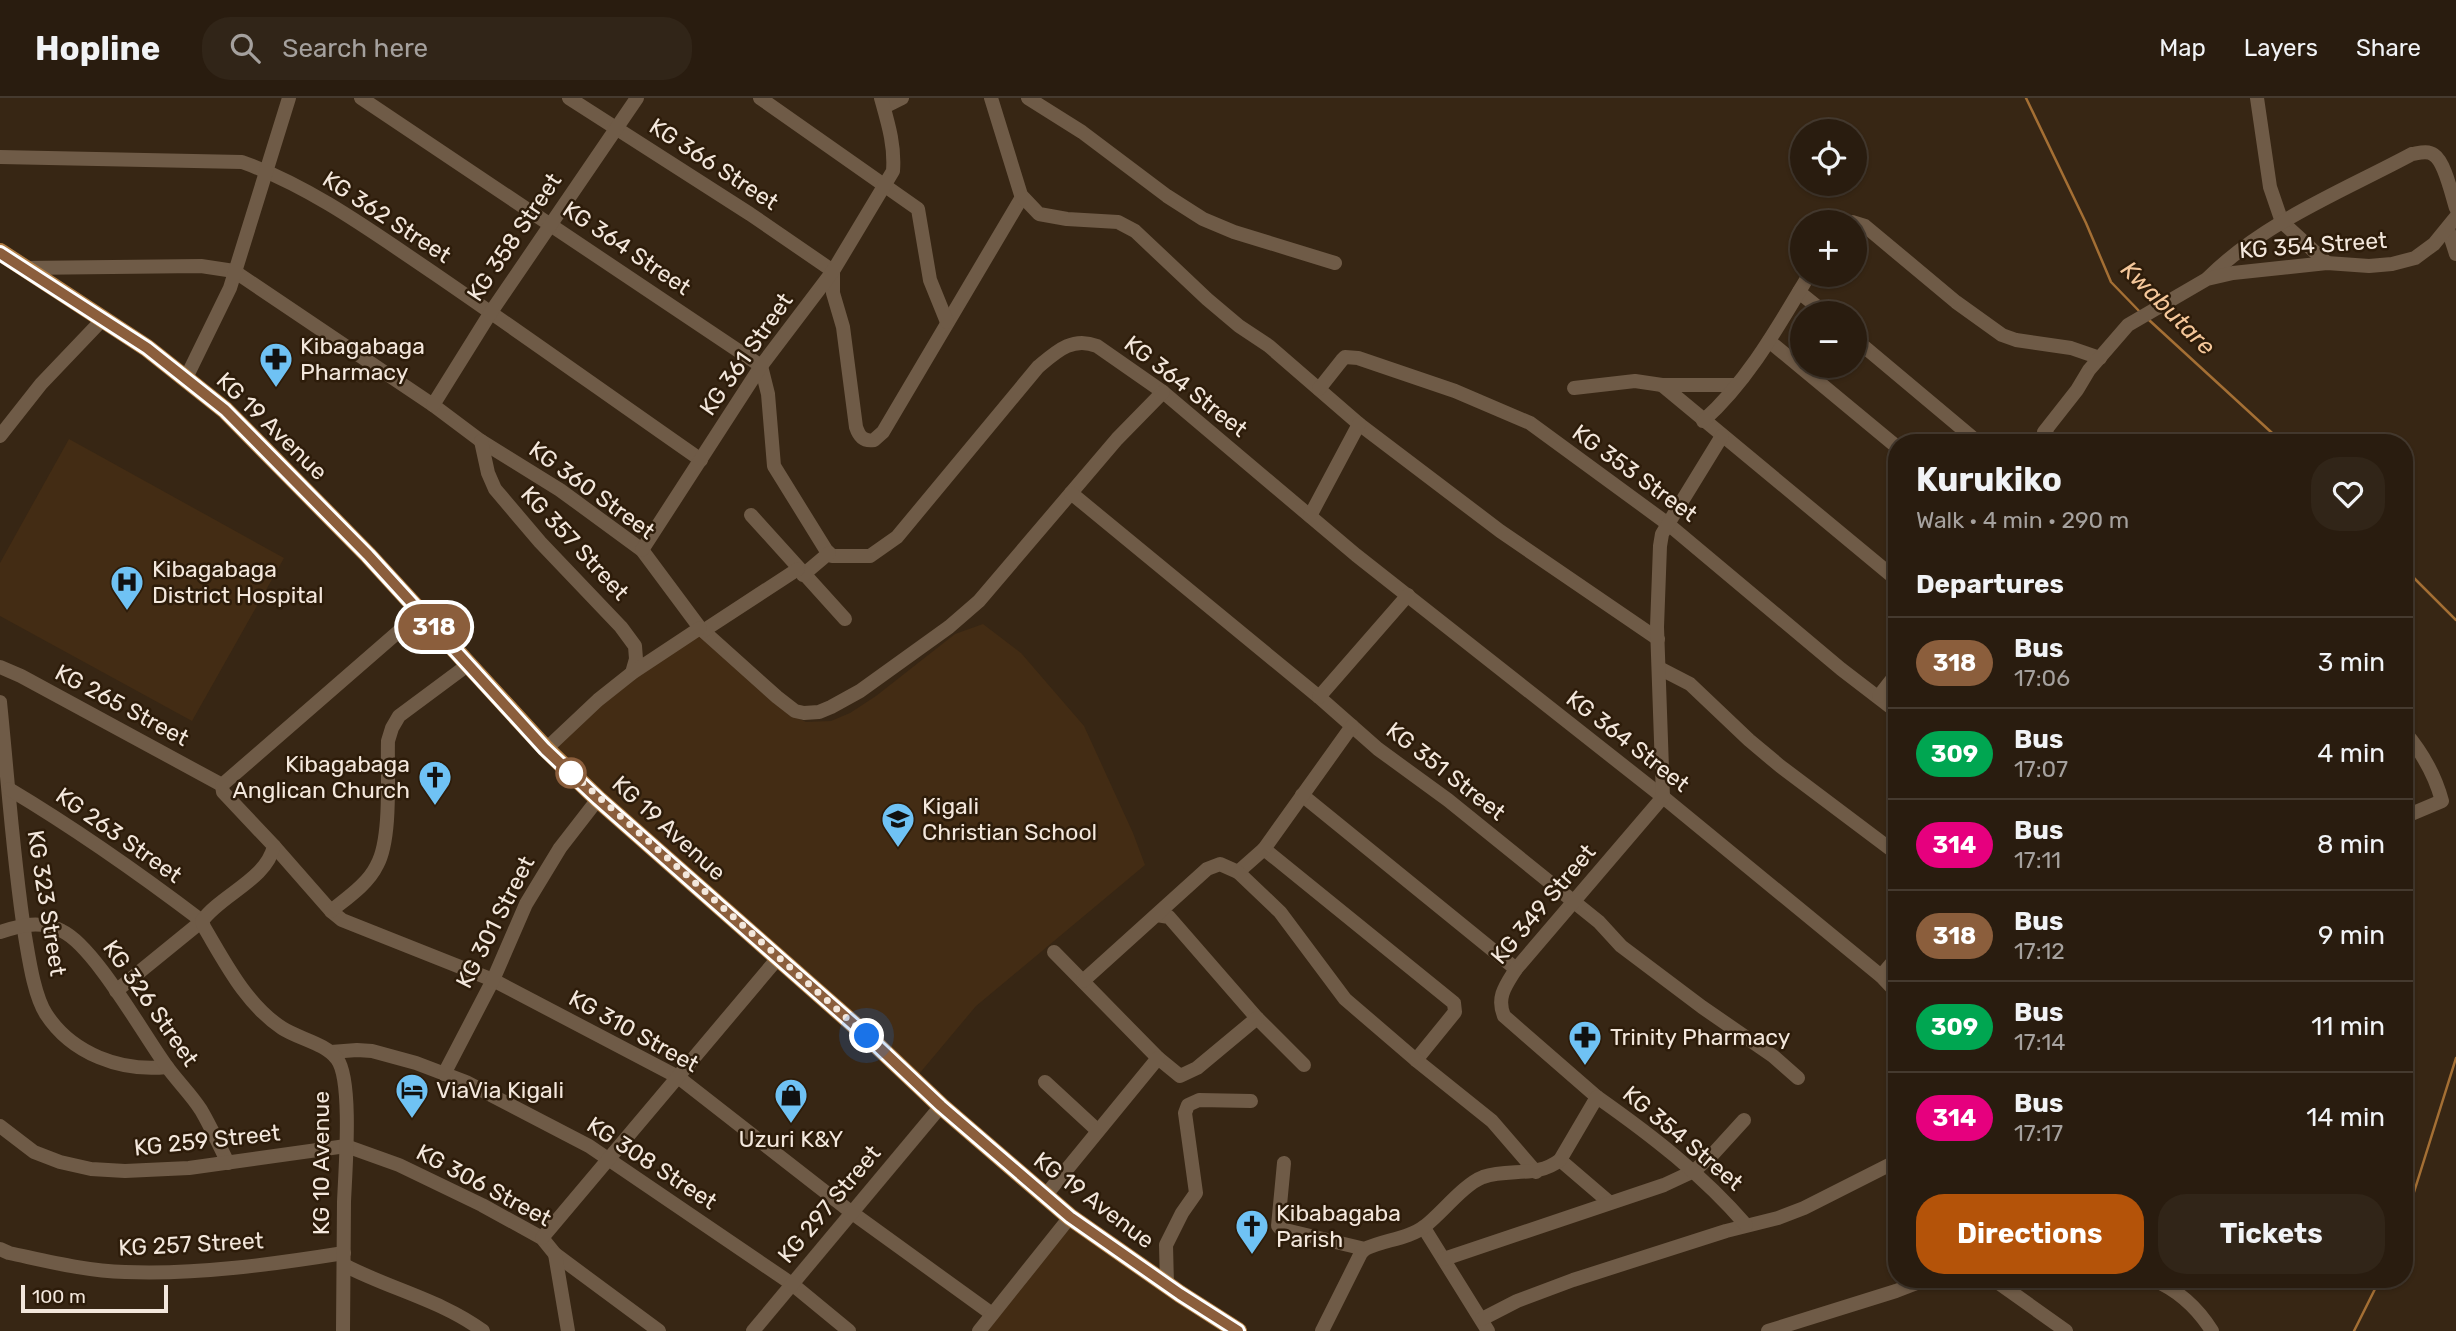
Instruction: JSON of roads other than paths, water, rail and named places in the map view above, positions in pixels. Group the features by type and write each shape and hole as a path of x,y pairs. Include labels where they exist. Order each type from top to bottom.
{"main road":[{"name":"KG 19 Avenue","path":"0,253 147,348 225,410 421,612 545,749 598,799 941,1106 1070,1217 1238,1331"}],"street":[{"path":"186,378 230,288 289,98"},
{"name":"KG 364 Street","path":"361,98 761,366"},
{"name":"KG 366 Street","path":"569,98 750,214 833,271"},
{"name":"KG 358 Street","path":"433,405 491,312 637,98"},
{"path":"760,98 918,209 930,280 947,323"},
{"path":"882,103 902,98"},
{"path":"991,98 1022,197 1039,214 1118,222 1135,231 1206,299 1269,346 1359,424 1500,531 1658,639"},
{"path":"1028,98 1082,132 1167,196 1203,219 1234,232 1335,263"},
{"path":"2256,98 2270,187 2282,222 2328,263"},
{"name":"KG 361 Street","path":"642,550 761,366 833,271 893,171 894,156 882,103"},
{"path":"2207,279 2230,256 2282,222 2412,154 2426,152 2435,155 2441,163 2456,208"},
{"name":"KG 362 Street","path":"0,156 242,162 268,171 329,205 491,312 701,460"},
{"path":"833,271 833,293 843,327 856,427 863,439 874,440 883,432 1022,197"},
{"path":"2452,223 2456,254"},
{"name":"KG 354 Street","path":"2041,434 2128,325 2207,279 2278,267 2328,263 2369,266 2392,264 2415,258 2434,244 2452,223"},
{"path":"1867,228 1956,302 2002,335 2016,340 2071,348 2100,358"},
{"name":"KG 360 Street","path":"22,268 201,267 234,271 433,405 481,441 560,490 642,550 701,630 795,711 804,713 819,712 860,691 949,627 979,601 1117,439 1163,392"},
{"path":"1703,421 1769,341 1802,287"},
{"path":"1799,292 1810,301"},
{"path":"0,436 41,384 103,319"},
{"path":"1769,341 1888,440"},
{"name":"KG 364 Street","path":"829,553 841,557 870,556 897,537 1038,367 1069,345 1086,342 1097,346 1163,392 1310,516 1663,797 1888,983"},
{"path":"1867,348 1968,434"},
{"name":"KG 353 Street","path":"1319,389 1342,360 1351,357 1454,391 1530,423 1668,524 1841,669 1888,704"},
{"path":"545,749 632,673 829,553 774,466 768,394 761,366"},
{"path":"1574,388 1635,381 1662,385 1736,384"},
{"path":"1662,385 1888,573"},
{"path":"1310,516 1359,424"},
{"path":"1663,797 1658,639 1660,546 1662,534 1722,436"},
{"name":"KG 357 Street","path":"481,441 488,473 495,489 540,542 621,627 635,646 636,659 632,673"},
{"name":"KG 351 Street","path":"1071,493 1319,697 1378,749 1448,800 1599,922 1633,956 1773,1056 1798,1078"},
{"path":"751,514 845,619"},
{"path":"1319,697 1408,595"},
{"path":"116,991 202,921 272,856 274,846 223,792 222,785 421,612"},
{"path":"331,911 366,880 378,864 385,835 388,741 392,728 399,716 469,664"},
{"name":"KG 265 Street","path":"0,667 222,785"},
{"path":"1659,668 1690,684 1770,757 1888,847"},
{"path":"1879,696 1888,684"},
{"name":"KG 323 Street","path":"0,702 23,924 30,963 44,1011 58,1029 77,1046 116,1063 143,1069 167,1067"},
{"path":"1238,872 1264,849 1352,726"},
{"path":"2413,742 2437,783 2442,802 2413,813"},
{"name":"KG 263 Street","path":"9,789 61,819 202,921"},
{"path":"1302,796 1516,969"},
{"name":"KG 349 Street","path":"1597,1097 1504,1016 1500,995 1516,969 1663,797"},
{"name":"KG 301 Street","path":"444,1074 541,877 559,848 598,799"},
{"name":"KG 310 Street","path":"274,846 331,911 342,919 360,929 492,980 678,1077 851,1212 992,1314"},
{"path":"1264,849 1454,1003 1455,1012 1416,1060"},
{"path":"1083,981 1207,869 1220,864 1238,872 1280,912 1345,999 1492,1121 1536,1172"},
{"path":"1157,915 1169,917 1257,1017 1304,1065"},
{"path":"202,921 222,957 256,1007 282,1028 331,1052"},
{"name":"KG 326 Street","path":"0,932 23,924 43,924 62,930 79,941 167,1067 201,1109 228,1163"},
{"path":"1054,952 1176,1074 1188,1074 1257,1017"},
{"path":"542,1238 778,958"},
{"path":"1881,976 1888,968"},
{"name":"KG 308 Street","path":"331,1052 357,1050 395,1056 466,1082 537,1118 608,1159 792,1284 849,1331"},
{"name":"KG 10 Avenue","path":"331,1052 340,1062 344,1074 346,1146 343,1331"},
{"path":"1045,1196 1158,1058"},
{"path":"1045,1082 1097,1130"},
{"name":"KG 354 Street","path":"1560,1160 1597,1097 1644,1130 1694,1171 1727,1202 1746,1225 1778,1218 1804,1208 1888,1166"},
{"path":"1167,1285 1166,1245 1196,1192 1185,1113 1188,1105 1199,1100 1251,1101"},
{"name":"KG 297 Street","path":"753,1331 941,1106"},
{"path":"1444,1259 1664,1185 1694,1171 1744,1120"},
{"name":"KG 259 Street","path":"0,1126 34,1152 60,1162 91,1169 125,1171 228,1163 346,1146"},
{"name":"KG 306 Street","path":"346,1146 399,1165 482,1205 542,1238 555,1254 659,1331"},
{"path":"1322,1331 1365,1249 1424,1228 1446,1205 1481,1178 1536,1172 1552,1167 1560,1160 1609,1202"},
{"path":"1284,1163 1278,1226 1281,1229 1365,1249"},
{"path":"979,1331 1070,1217"},
{"path":"1424,1228 1485,1325 1517,1301 1573,1280 1746,1225"},
{"name":"KG 257 Street","path":"0,1249 68,1265 125,1272 344,1259"},
{"path":"555,1254 568,1331"},
{"path":"344,1259 366,1277 446,1308 484,1331"},
{"path":"1768,1331 1904,1288"},
{"path":"2006,1288 2066,1331"},
{"path":"2174,1288 2212,1331"}],"waterway":[{"name":"Kwabutare","path":"2026,98 2111,282 2141,313"},
{"name":"Kwabutare","path":"2149,320 2273,434"},
{"name":"Kwabutare","path":"2413,577 2456,620"},
{"name":"Kwabutare","path":"2413,1195 2456,1058"},
{"name":"Kwabutare","path":"2354,1331 2376,1288"}],"place":[{"name":"Kibagabaga Pharmacy","path":"276,389"},
{"name":"Kibagabaga District Hospital","path":"127,612"},
{"name":"Kibagabaga Anglican Church","path":"435,807"},
{"name":"Kigali Christian School","path":"898,849"},
{"name":"Trinity Pharmacy","path":"1585,1067"},
{"name":"ViaVia Kigali","path":"412,1120"},
{"name":"Uzuri K&Y","path":"791,1125"},
{"name":"Kibabagaba Parish","path":"1252,1256"}]}
